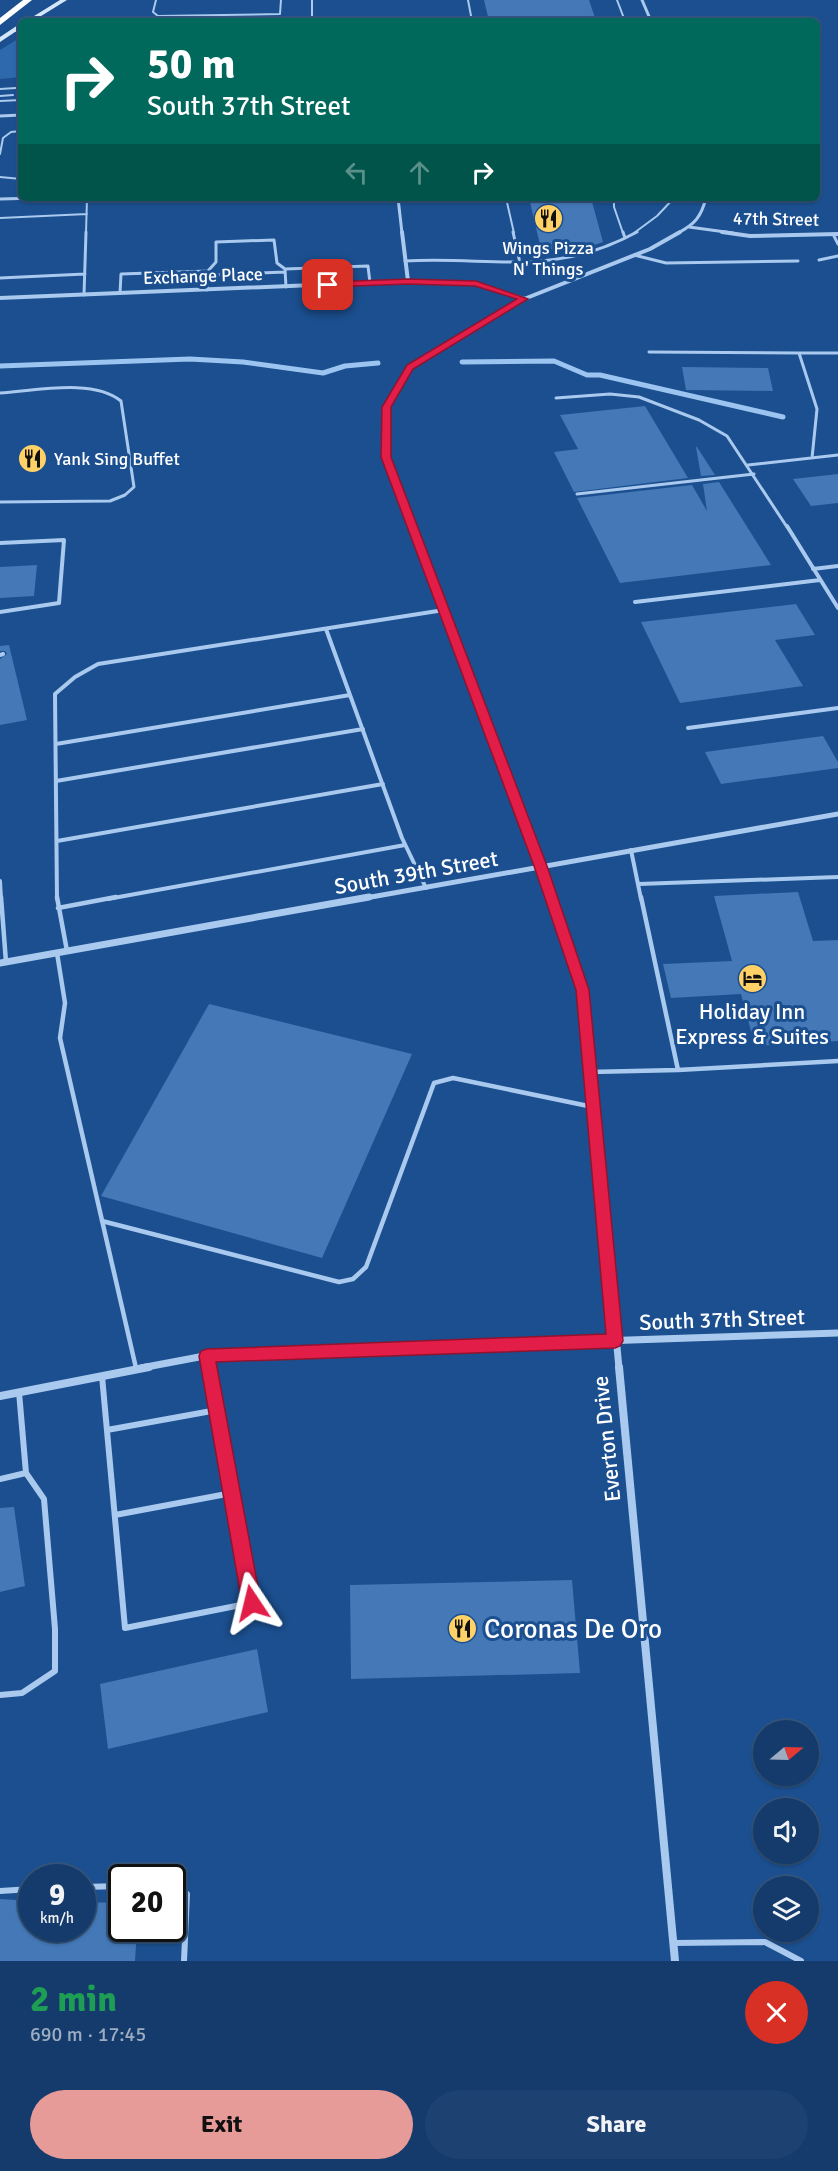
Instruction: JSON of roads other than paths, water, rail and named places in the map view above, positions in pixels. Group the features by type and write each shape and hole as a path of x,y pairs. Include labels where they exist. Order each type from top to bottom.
{"highway":[{"path":"0,22 28,0"}],"main road":[{"path":"34,18 64,0"},
{"path":"0,40 18,28"}],"street":[{"path":"642,0 650,18"},
{"path":"0,116 18,115"},
{"path":"0,199 18,199"},
{"path":"398,201 408,282 476,284 524,299 650,249 689,227 702,214 705,201"},
{"name":"47th Street","path":"689,227 750,236 835,234"},
{"name":"Exchange Place","path":"0,298 408,282"},
{"name":"Everton Drive","path":"524,299 410,367 386,407 386,457 541,866 583,990 675,1961"},
{"name":"South 39th Street","path":"3,962 838,814"},
{"name":"South 37th Street","path":"0,1396 207,1356 838,1333"}],"lane":[{"path":"156,0 153,12 158,16 280,14"},
{"path":"280,18 281,0"},
{"path":"312,0 312,18"},
{"path":"468,0 471,18"},
{"path":"617,0 624,18"},
{"path":"11,32 18,31"},
{"path":"0,92 14,92 0,92"},
{"path":"0,100 18,100"},
{"path":"0,154 3,138 7,134 18,132"},
{"path":"0,177 18,179"},
{"path":"84,295 87,201"},
{"path":"507,201 520,263"},
{"path":"614,201 614,207 626,238"},
{"path":"405,261 458,259 520,263 591,254 626,238 649,224 672,201"},
{"path":"0,218 87,214"},
{"path":"835,234 838,244"},
{"path":"207,290 208,273 216,262 216,242 274,240 277,263 285,270 286,286"},
{"path":"634,255 666,263 798,261"},
{"path":"819,260 838,256"},
{"path":"120,293 121,274 208,273 368,266 370,283"},
{"path":"0,278 85,274"},
{"path":"649,352 838,353"},
{"path":"800,353 817,409 812,458"},
{"path":"0,393 89,388 114,394 121,401 134,487 124,495 110,501 0,502"},
{"path":"556,398 610,394 639,397 716,428 735,445 838,608"},
{"path":"748,465 838,455"},
{"path":"577,494 754,474"},
{"path":"0,543 64,540 59,603 0,612"},
{"path":"813,569 838,566"},
{"path":"635,602 820,580"},
{"path":"67,951 58,909 56,694 75,677 98,664 444,610"},
{"path":"326,629 405,845 426,888"},
{"path":"56,744 350,695"},
{"path":"688,728 838,708"},
{"path":"56,781 363,729"},
{"path":"57,841 382,784"},
{"path":"58,909 405,845"},
{"path":"631,850 678,1070"},
{"path":"639,884 838,877"},
{"path":"0,881 3,962"},
{"path":"57,953 65,1003 60,1038 136,1370"},
{"path":"590,1072 678,1070 838,1061"},
{"path":"102,1221 339,1282 353,1279 366,1267 434,1083 453,1078 593,1107"},
{"path":"102,1376 125,1628 252,1603 207,1356"},
{"path":"0,1695 22,1693 55,1671 56,1629 44,1499 26,1473 19,1392"},
{"path":"107,1430 217,1410"},
{"path":"0,1479 26,1473"},
{"path":"115,1515 232,1493"},
{"path":"0,1891 18,1890"},
{"path":"186,1893 186,1916"},
{"path":"184,1961 185,1942"},
{"path":"673,1943 765,1942 801,1961"}],"waterway":[{"path":"0,366 190,359 243,362 323,373 345,366 378,363"},
{"path":"462,362 554,361 587,375 600,375 783,417"}],"place":[{"name":"Wings Pizza N' Things","path":"548,219"},
{"name":"Yank Sing Buffet","path":"33,459"},
{"name":"Holiday Inn Express & Suites","path":"752,979"},
{"name":"Coronas De Oro","path":"463,1629"}]}
